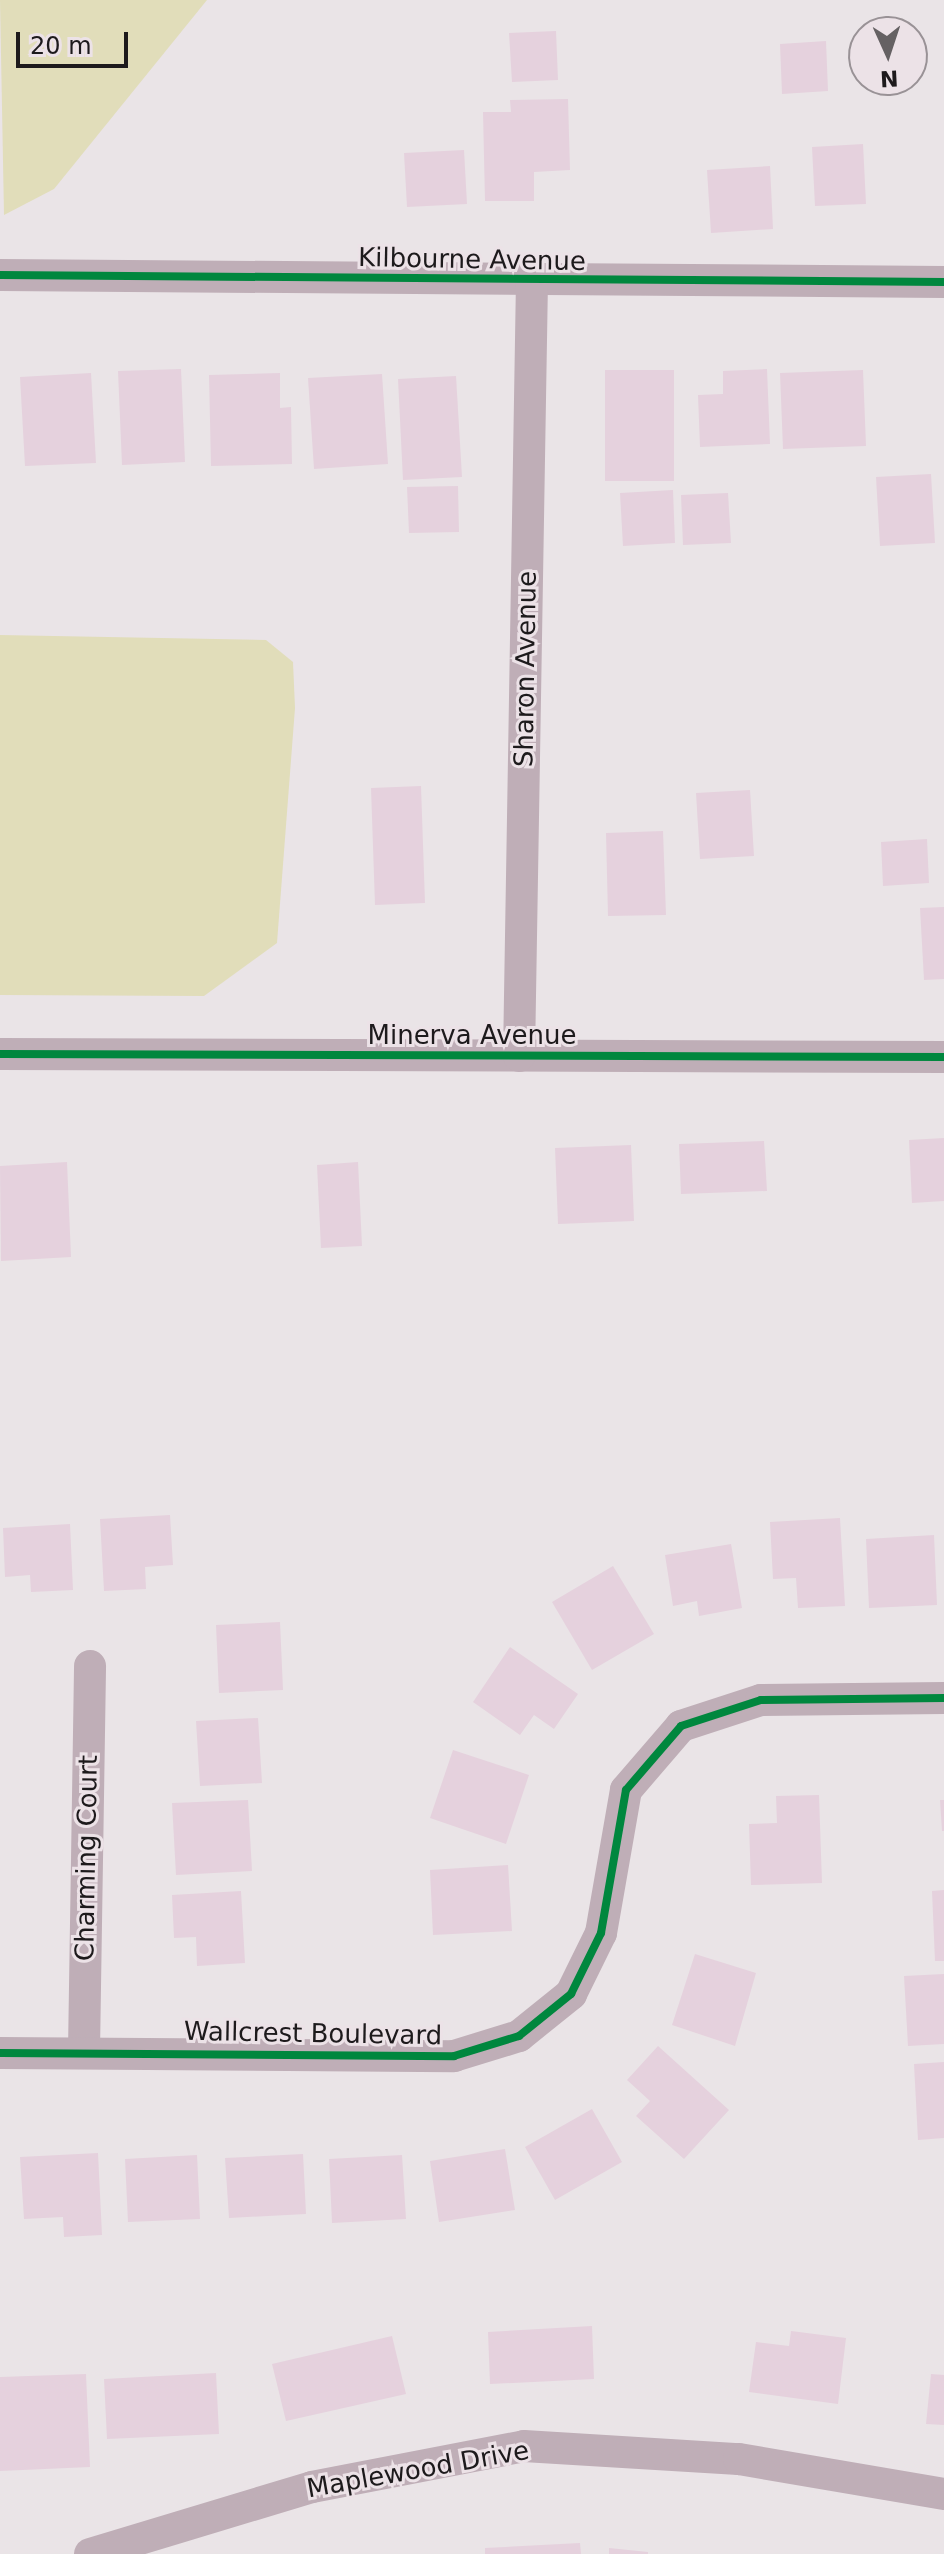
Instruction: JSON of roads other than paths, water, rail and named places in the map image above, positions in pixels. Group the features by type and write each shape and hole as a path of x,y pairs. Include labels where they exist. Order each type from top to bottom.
{"street":[{"name":"Kilbourne Avenue","path":"0,275 944,282"},
{"name":"Sharon Avenue","path":"519,1056 532,281"},
{"name":"Minerva Avenue","path":"0,1054 944,1057"},
{"name":"Charming Court","path":"84,2051 90,1666"},
{"name":"Wallcrest Boulevard","path":"0,2053 84,2051 454,2056 519,2036 571,1994 601,1933 626,1790 681,1726 761,1700 944,1698"},
{"name":"Maplewood Drive","path":"90,2554 312,2487 524,2446 739,2459 944,2494"}]}
